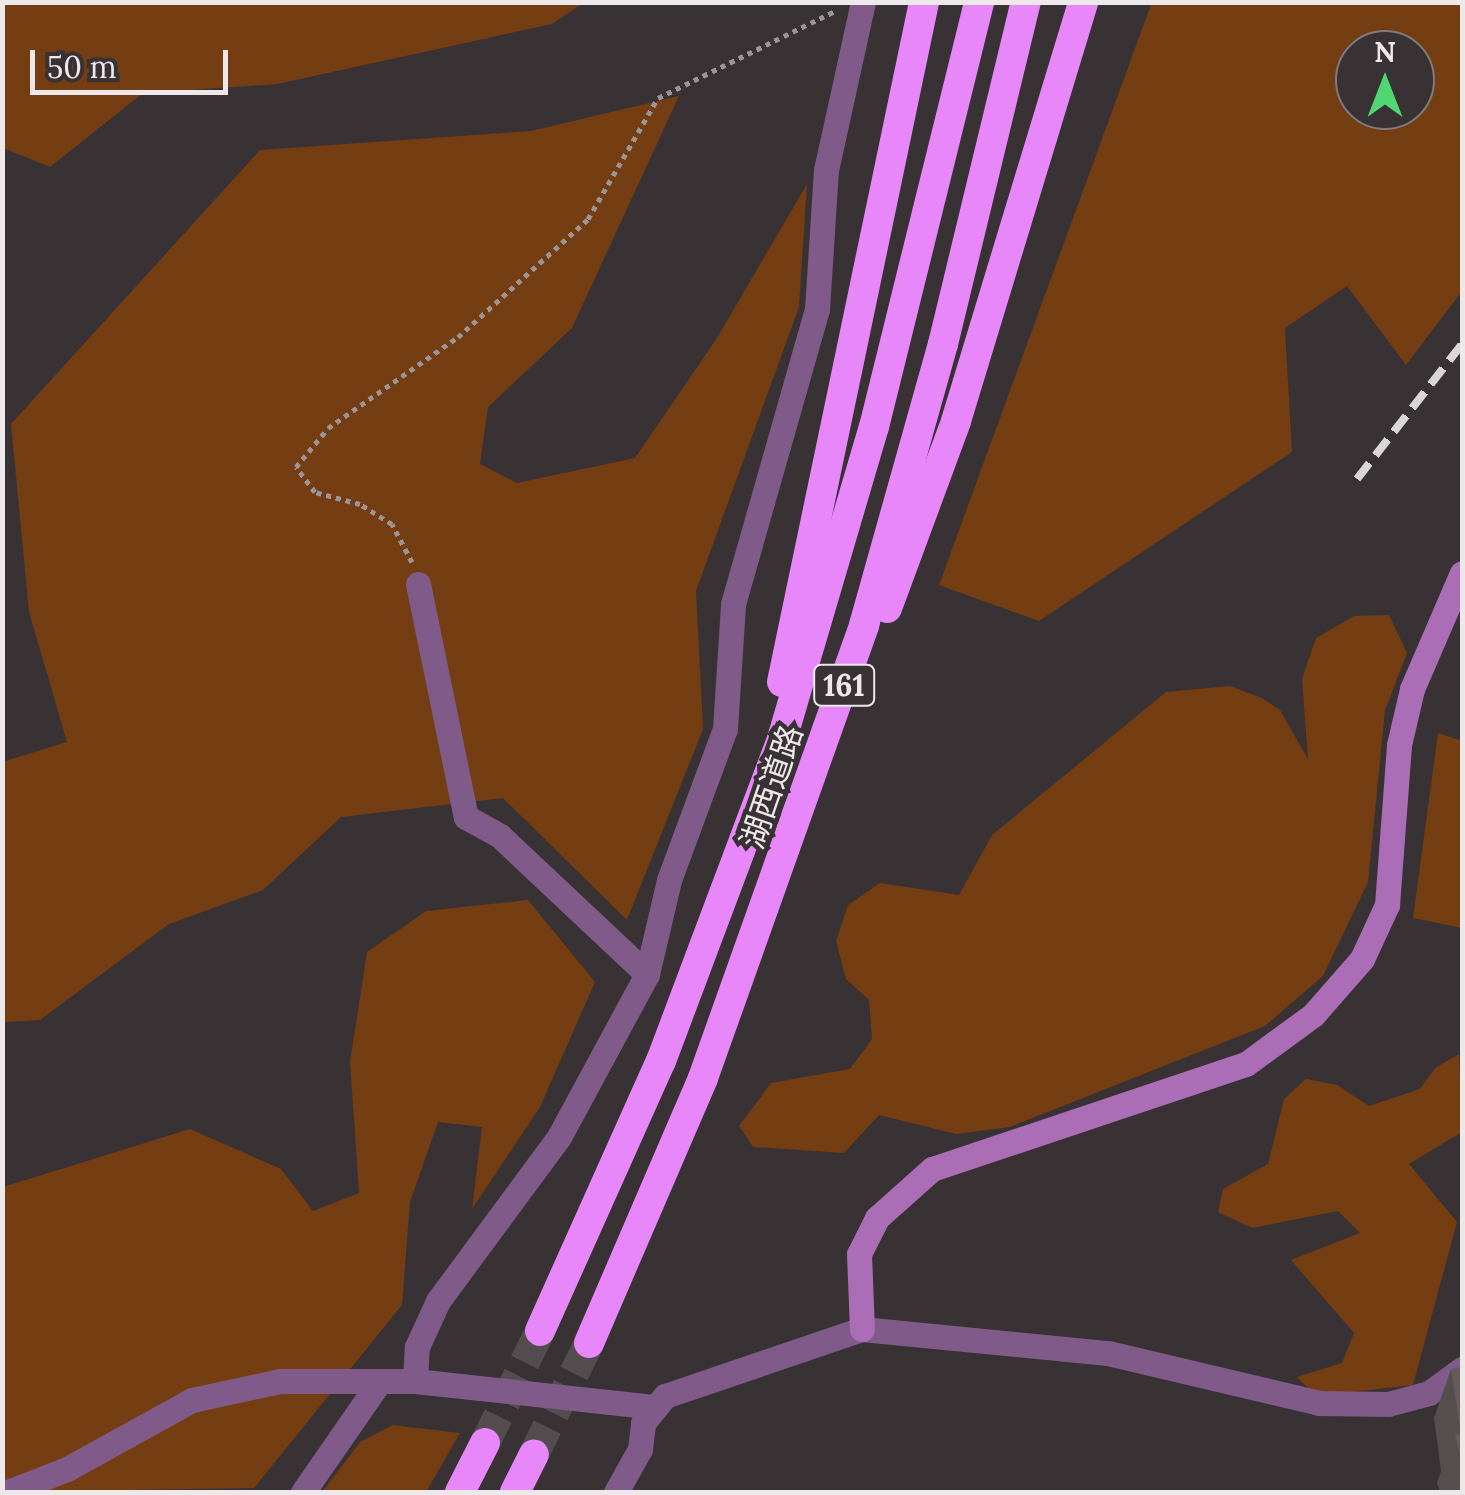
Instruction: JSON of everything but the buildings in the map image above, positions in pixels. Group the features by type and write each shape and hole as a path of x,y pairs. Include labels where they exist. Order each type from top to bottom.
{"highway":[{"path":"732,873 780,688 924,2"},
{"name":"湖西道路","path":"540,1331 662,1060 822,613 947,154 979,2"},
{"name":"湖西道路","path":"588,1342 704,1078 806,801 864,625 944,344 1026,2"},
{"path":"806,801 956,421 1083,2"},
{"path":"460,1492 485,1443"},
{"path":"515,1492 534,1454"}],"street":[{"path":"414,1381 417,1347 438,1302 559,1137 647,974 669,880 725,729 733,604 817,309 826,170 862,2"},
{"path":"862,1329 859,1254 878,1218 932,1169 1246,1064 1312,1015 1362,959 1387,905 1399,745 1412,690 1462,573"},
{"path":"418,584 466,817 500,836 647,974"},
{"path":"8,1492 67,1469 192,1400 280,1381 414,1381 654,1407 692,1384 862,1329 1108,1354 1319,1403 1388,1404 1429,1393 1462,1370"},
{"path":"303,1492 380,1381"},
{"path":"616,1492 640,1450 654,1407"}],"path":[{"path":"418,584 408,546 392,524 360,504 315,492 296,467 328,428 458,337 588,219 631,135 658,98 852,2"}],"shaded area":[{"path":"1152,2 1462,3 1462,291 1406,365 1347,286 1285,328 1292,452 1039,621 939,585"},
{"path":"2,3 583,3 552,24 277,84 143,93 50,167 3,148"},
{"path":"679,96 572,328 488,407 480,464 517,483 635,458 717,338 807,184 799,307 696,591 703,729 627,920 503,798 341,817 263,890 169,924 40,1020 3,1022 2,762 67,742 29,612 11,424 260,150 531,131"},
{"path":"1389,615 1407,653 1385,710 1368,882 1323,976 1265,1026 1010,1127 956,1134 879,1115 844,1153 753,1147 739,1126 771,1083 850,1069 872,1039 869,1000 846,979 836,941 848,905 880,883 959,895 992,835 1166,692 1230,686 1262,698 1280,710 1308,759 1302,679 1316,638 1354,616"},
{"path":"1438,733 1462,741 1462,928 1413,918"},
{"path":"528,900 595,982 540,1107 472,1209 482,1127 438,1122 410,1202 402,1305 254,1488 3,1492 3,1187 190,1129 281,1169 313,1211 359,1193 350,1062 367,952 426,911"},
{"path":"1459,1054 1462,1132 1409,1164 1457,1222 1413,1385 1316,1396 1297,1377 1342,1363 1354,1333 1291,1260 1360,1233 1338,1211 1252,1228 1218,1212 1223,1189 1268,1164 1284,1099 1306,1079 1337,1085 1369,1106 1420,1089 1435,1068"},
{"path":"393,1425 460,1433 426,1492 322,1492 360,1442"}],"tunnel":[{"path":"485,1443 540,1331"},
{"path":"534,1454 589,1343"}],"railway":[{"path":"1357,479 1462,344"}]}
